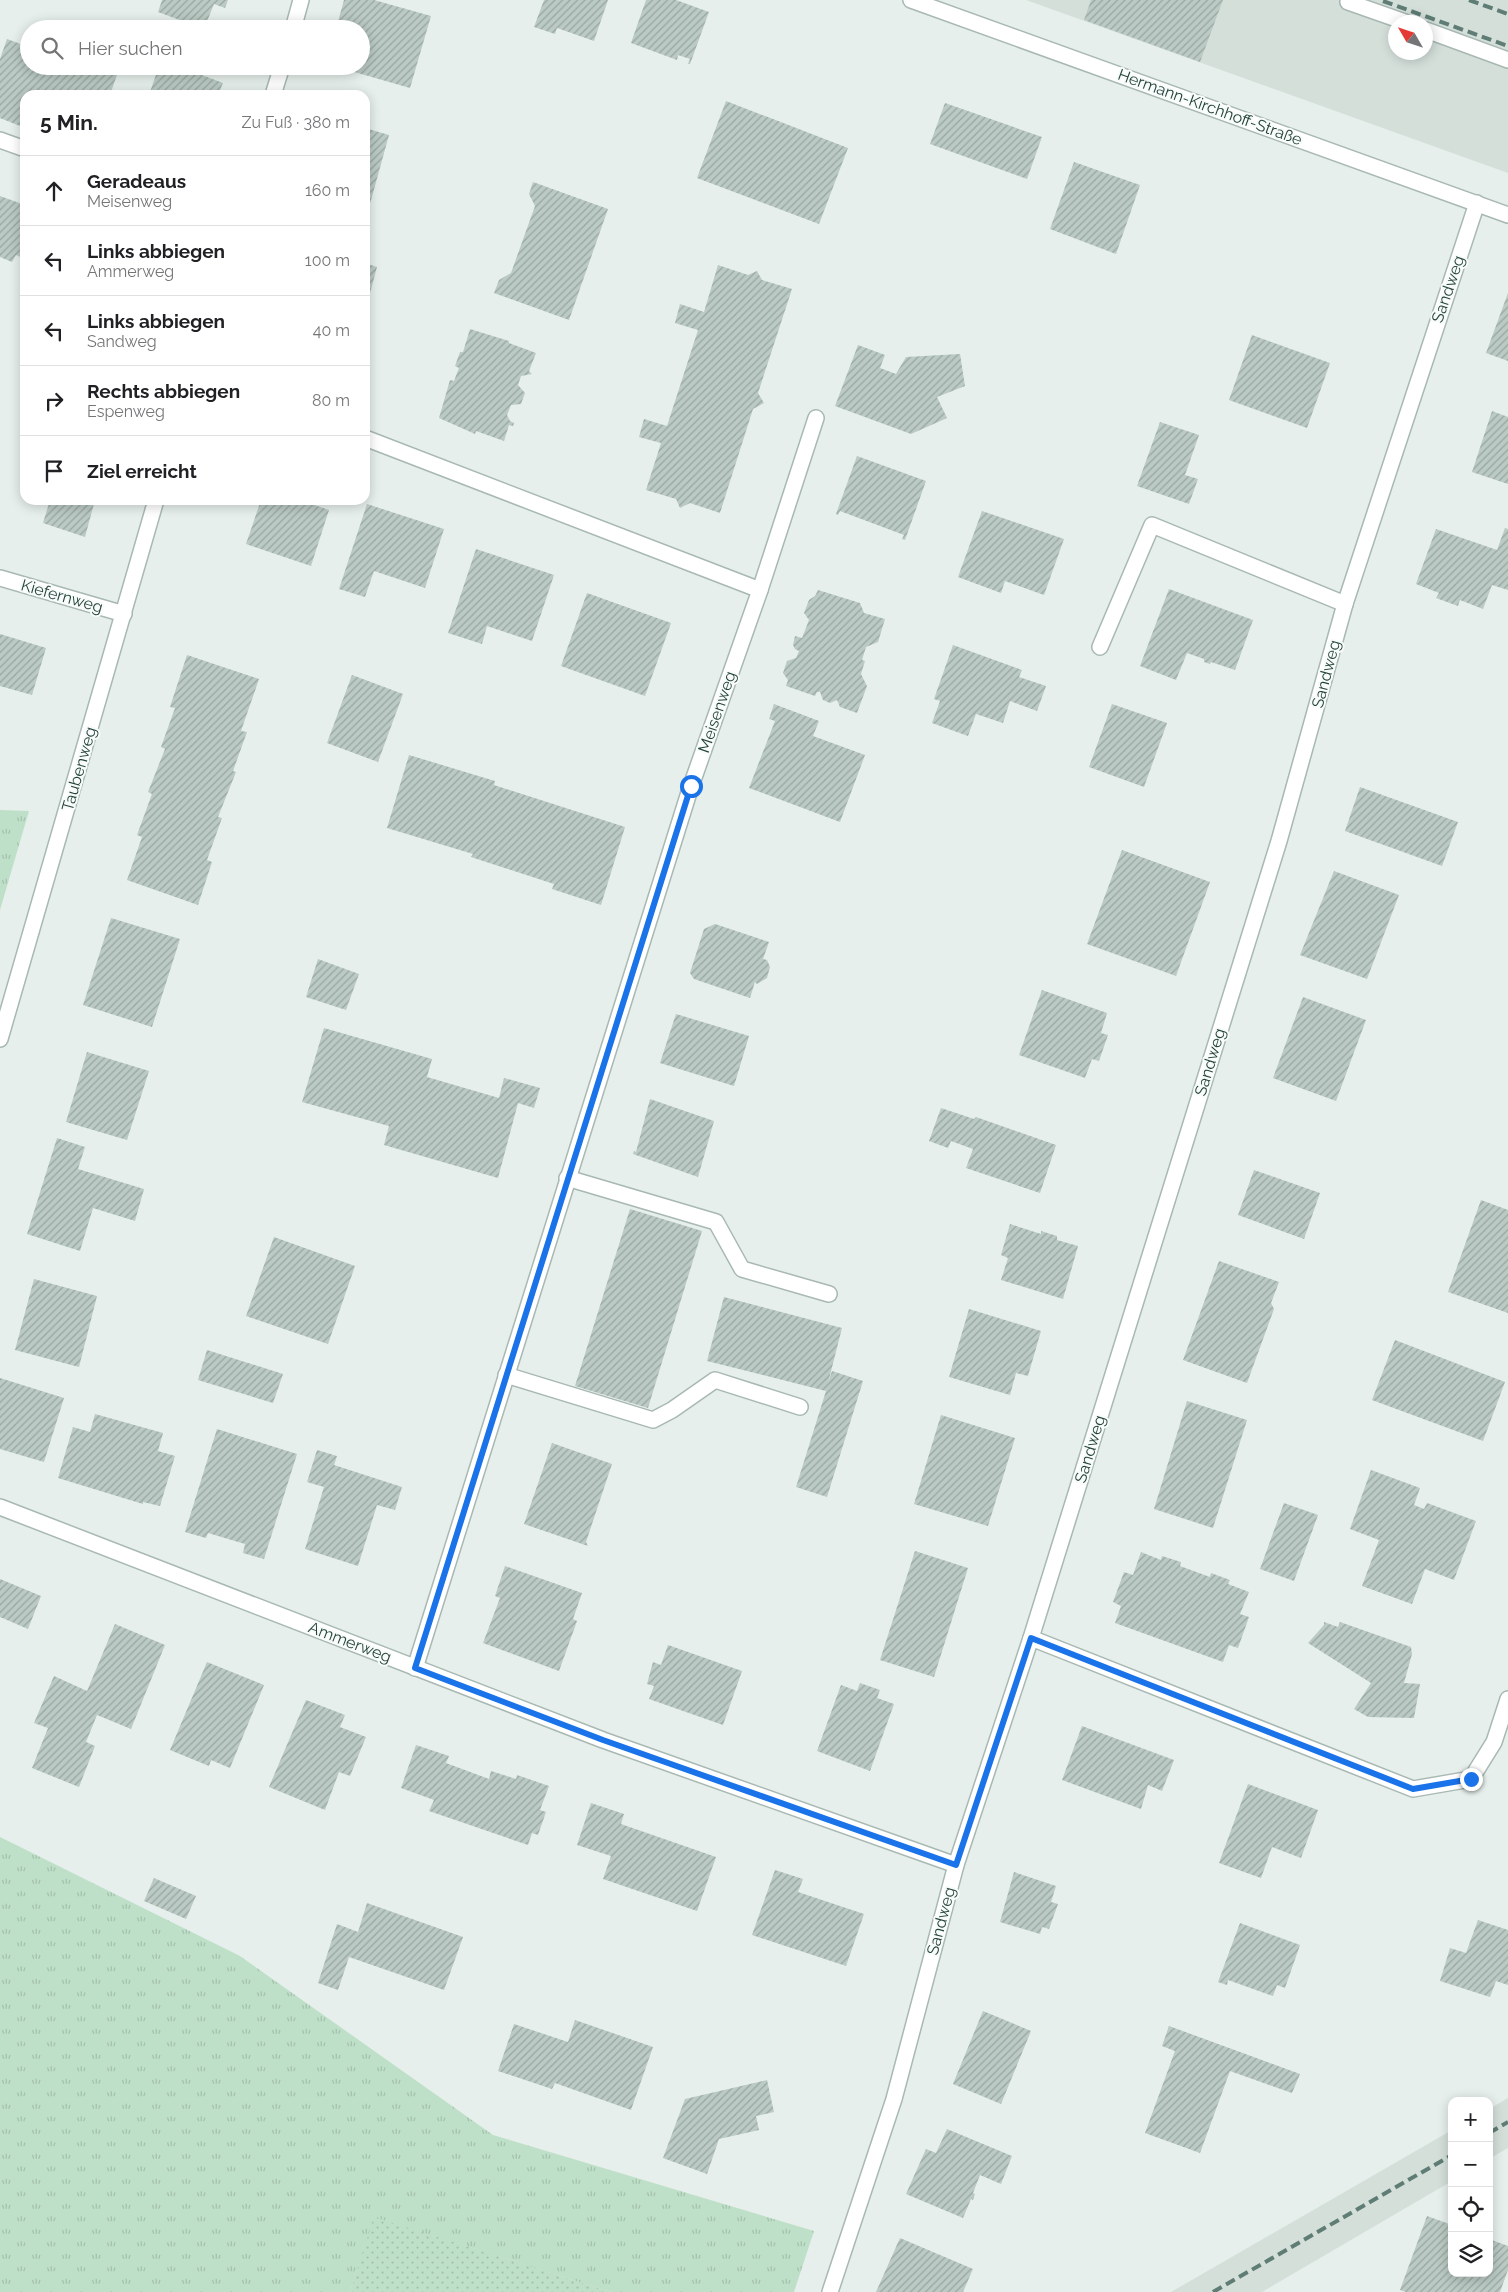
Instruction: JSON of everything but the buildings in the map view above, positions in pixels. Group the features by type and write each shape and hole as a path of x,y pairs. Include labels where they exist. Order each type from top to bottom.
{"street":[{"path":"295,20 301,0"},
{"name":"Hermann-Kirchhoff-Straße","path":"911,0 1508,215"},
{"path":"1348,2 1388,16"},
{"path":"1433,33 1508,60"},
{"path":"275,90 279,75"},
{"path":"0,140 20,147"},
{"name":"Sandweg","path":"830,2292 894,2099 956,1865 1031,1638 1279,841 1345,604 1477,203"},
{"name":"Meisenweg","path":"415,1668 691,786 760,590 816,418"},
{"path":"370,440 760,590"},
{"name":"Taubenweg","path":"0,1038 155,505"},
{"path":"1100,647 1152,525 1345,604"},
{"name":"Kiefernweg","path":"0,578 124,614"},
{"path":"567,1178 716,1222 742,1269 829,1294"},
{"path":"506,1375 653,1420 672,1410 715,1380 800,1406"},
{"name":"Ammerweg","path":"0,1507 603,1740 956,1865"},
{"path":"1031,1638 1413,1789 1471,1779 1494,1742 1508,1698"}],"shaded area":[{"path":"1026,0 1508,0 1508,173"},
{"path":"1508,2098 1508,2148 1493,2157 1493,2142 1493,2107"},
{"path":"1448,2132 1448,2183 1262,2292 1171,2292"}],"green space":[{"path":"0,810 29,811 0,910"},
{"path":"0,1837 240,1956 493,2135 814,2231 794,2292 611,2292 374,2217 350,2292 0,2292"},
{"path":"373,2216 611,2292 350,2292"}],"railway":[{"path":"1469,0 1508,14"},
{"path":"1383,1 1508,46"},
{"path":"1493,2131 1508,2122"},
{"path":"1213,2292 1448,2157"}],"route":[{"path":"691,786 415,1668 603,1740 956,1865 1031,1638 1413,1789 1471,1779"}]}
